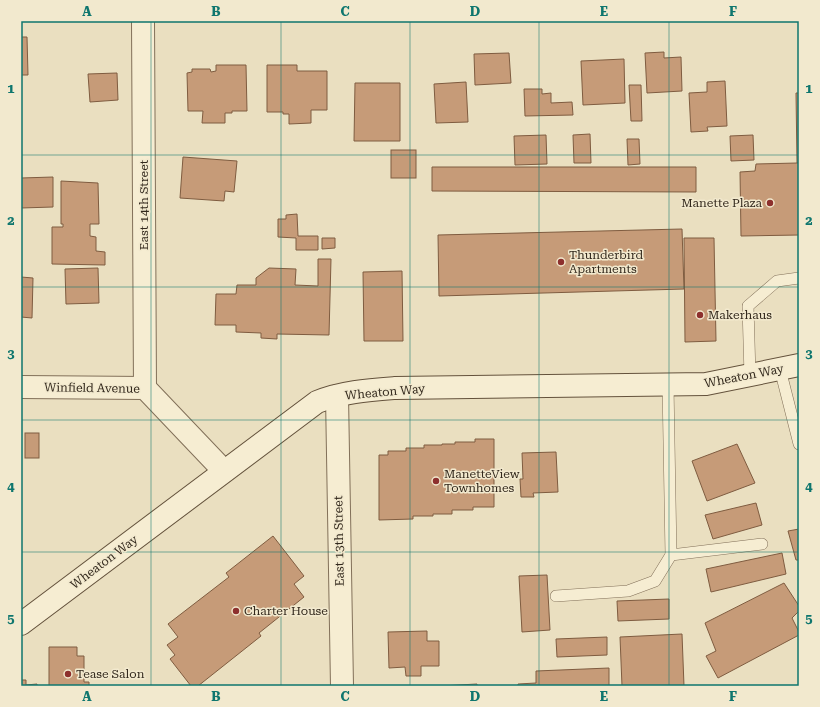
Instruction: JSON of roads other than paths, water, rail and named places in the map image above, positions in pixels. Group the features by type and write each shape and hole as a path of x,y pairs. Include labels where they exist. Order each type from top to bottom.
{"street":[{"name":"East 14th Street","path":"143,21 145,388"},
{"name":"Wheaton Way","path":"21,624 316,402 325,398 395,388 706,384 789,367"},
{"name":"Winfield Avenue","path":"21,387 145,388 224,472"},
{"name":"East 13th Street","path":"337,396 342,686"}],"lane":[{"path":"750,376 748,306 776,281 799,278"},
{"path":"789,367 799,444"},
{"path":"556,596 628,591 655,581 671,555 668,385"},
{"path":"671,555 762,544"}],"place":[{"name":"Manette Plaza","path":"770,203"},
{"name":"Thunderbird Apartments","path":"561,262"},
{"name":"Makerhaus","path":"700,315"},
{"name":"ManetteView Townhomes","path":"436,481"},
{"name":"Charter House","path":"236,611"},
{"name":"Tease Salon","path":"68,674"}]}
